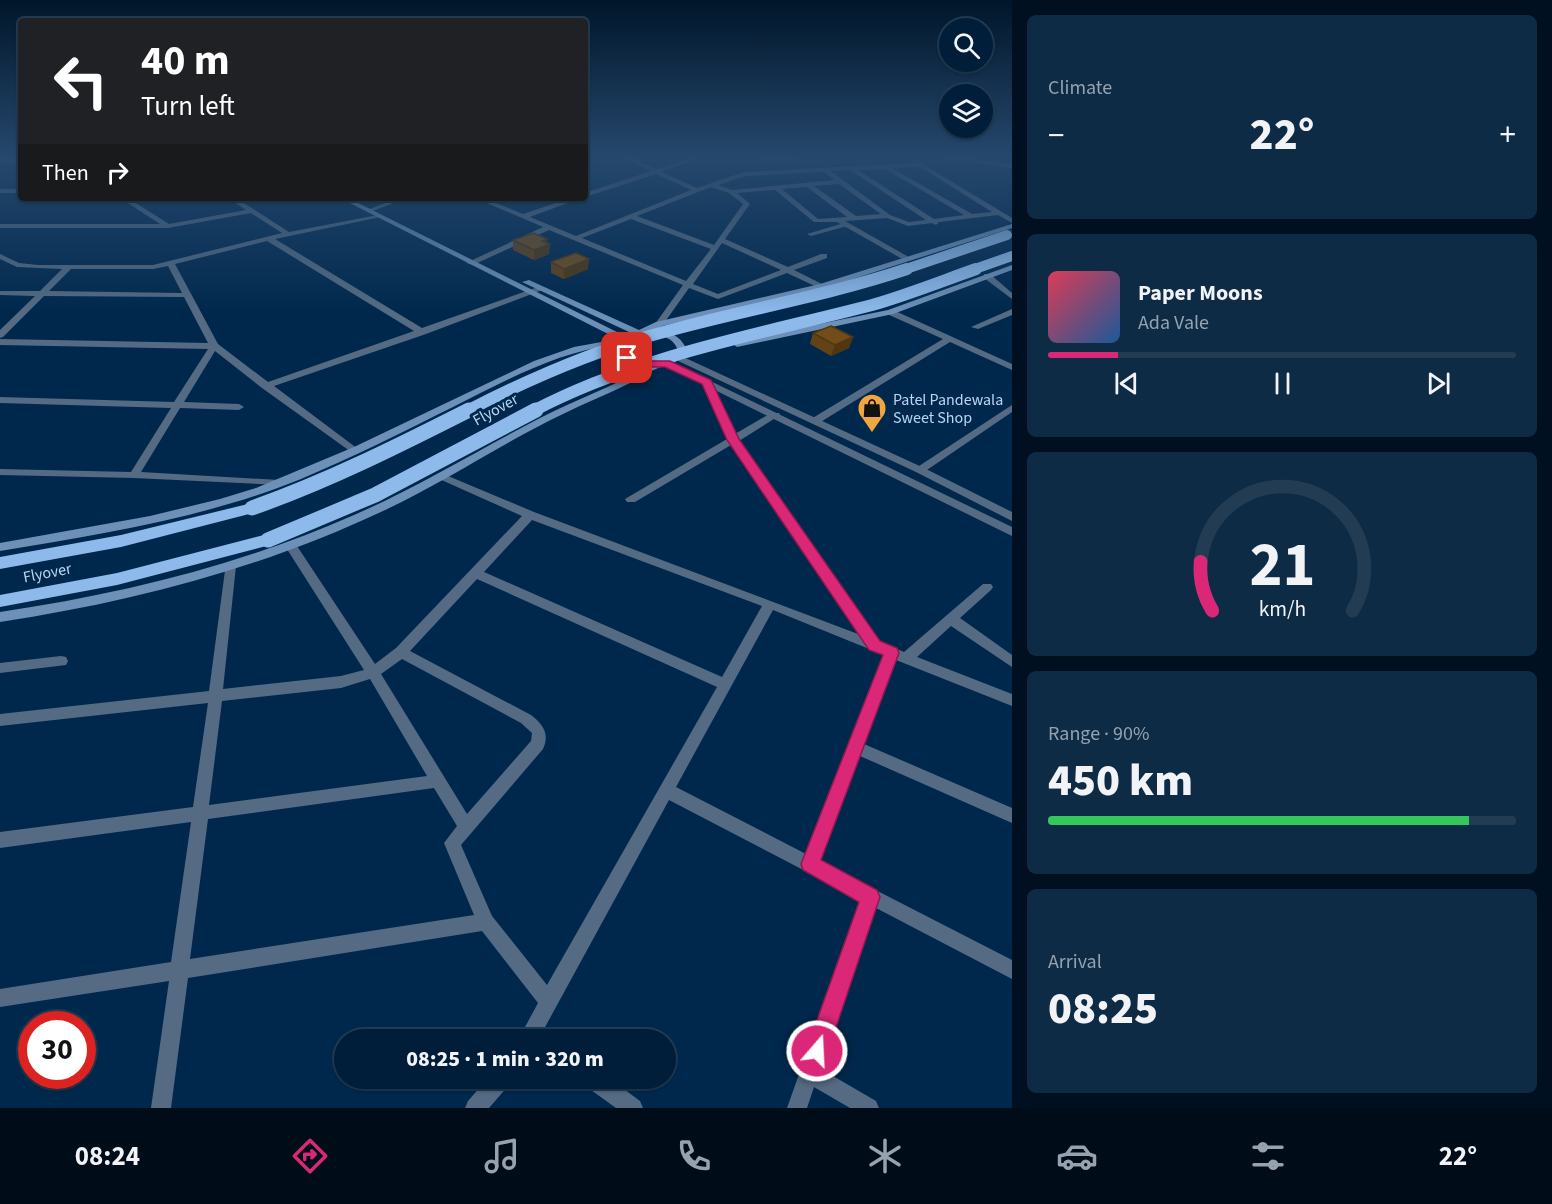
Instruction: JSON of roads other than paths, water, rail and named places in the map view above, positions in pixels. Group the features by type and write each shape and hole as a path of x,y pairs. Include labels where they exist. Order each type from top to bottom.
{"highway":[{"name":"Flyover","path":"0,563 121,541 252,508 303,490 368,462 498,394 587,357 659,333 861,284 1010,232"},
{"name":"Flyover","path":"0,601 117,579 268,540 375,495 560,397 616,373 704,345 875,304 1012,256"}],"main road":[{"path":"364,210 377,212 541,289 640,332 672,337 682,346 680,356"},
{"path":"374,210 470,263 621,340"},
{"path":"0,547 177,513 279,483 354,451 522,369 589,344 621,340 659,324 822,286 904,258 1010,232"},
{"path":"0,617 120,594 230,566 291,546 360,518 545,419 680,356 890,312 1012,267"},
{"path":"621,340 618,347 627,358 662,364"}],"street":[{"path":"142,210 168,226"},
{"path":"0,256 17,265 141,268 171,264 381,210"},
{"path":"505,210 718,297 824,256"},
{"path":"522,217 543,210"},
{"path":"574,239 646,210"},
{"path":"659,324 743,210"},
{"path":"803,210 816,220 844,223 904,258"},
{"path":"842,210 855,219"},
{"path":"879,210 908,224 936,223 999,213"},
{"path":"915,210 936,223"},
{"path":"959,210 972,217"},
{"path":"994,210 1012,221"},
{"path":"0,226 168,226 253,211 288,234"},
{"path":"630,216 716,248"},
{"path":"811,234 855,219 888,216"},
{"path":"470,263 548,228"},
{"path":"269,239 423,332"},
{"path":"722,240 822,286"},
{"path":"171,264 214,346 354,451"},
{"path":"0,335 40,293 68,268"},
{"path":"987,276 1012,297"},
{"path":"265,386 541,289"},
{"path":"0,293 187,295"},
{"path":"890,312 1012,367"},
{"path":"975,327 1012,312"},
{"path":"815,421 949,339"},
{"path":"0,342 214,346"},
{"path":"134,475 214,346"},
{"path":"680,356 920,470 1012,517"},
{"path":"662,364 707,382 1012,532"},
{"path":"707,382 733,440 874,646"},
{"path":"0,400 239,407"},
{"path":"920,470 1012,408"},
{"path":"631,499 775,415"},
{"path":"0,472 134,475 279,483"},
{"path":"441,476 530,515 770,604 1012,700"},
{"path":"0,720 216,694 341,682 373,673 401,652 530,515"},
{"path":"291,546 373,673 466,827"},
{"path":"161,1108 216,694 230,566"},
{"path":"476,573 725,684"},
{"path":"810,864 855,747 899,656 951,619 987,587"},
{"path":"535,1029 548,1001 770,604"},
{"path":"951,619 1012,662"},
{"path":"401,652 539,729 541,736 538,744 452,843 486,922 548,1001"},
{"path":"0,668 61,661"},
{"path":"855,747 1012,816"},
{"path":"0,840 439,781"},
{"path":"666,790 1012,970"},
{"path":"797,1108 871,897"},
{"path":"0,998 486,922"},
{"path":"809,1073 869,1108"},
{"path":"475,1108 494,1089"},
{"path":"604,1089 622,1105"}],"place":[{"name":"Patel Pandewala Sweet Shop","path":"872,434"}]}
